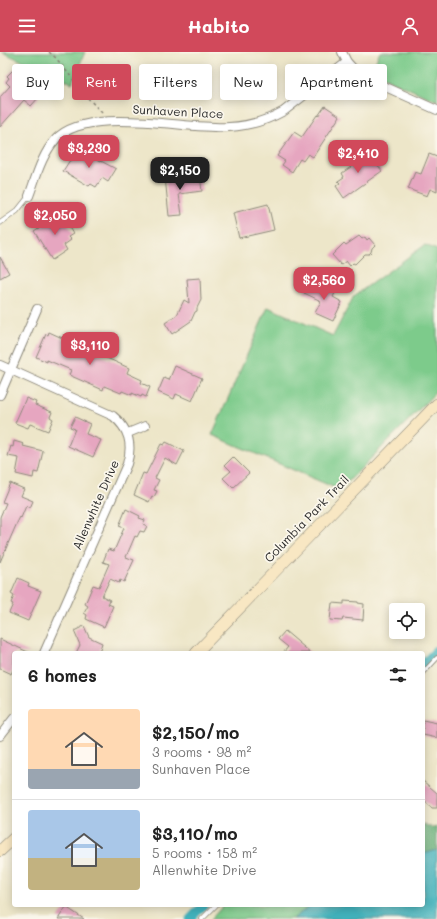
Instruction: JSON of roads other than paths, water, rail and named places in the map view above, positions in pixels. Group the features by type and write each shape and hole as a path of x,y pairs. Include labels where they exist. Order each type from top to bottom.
{"main road":[{"name":"Columbia Park Trail","path":"198,651 437,404"},
{"path":"0,851 12,840"}],"street":[{"path":"342,52 347,62 359,75 437,110"},
{"name":"Sunhaven Place","path":"29,196 47,151 58,137 78,126 110,121 228,127 263,120 276,116 284,111 347,62"},
{"path":"0,395 37,310"},
{"path":"0,365 106,412 117,419 128,433 145,426"},
{"name":"Allenwhite Drive","path":"45,651 127,464 130,449 128,433"},
{"path":"0,736 12,721"}],"lane":[{"path":"0,223 17,211 29,196"},
{"path":"425,671 437,658"},
{"path":"202,919 214,907"}],"water":[{"path":"437,850 437,919 293,919 308,907 425,907 425,853"}],"waterway":[{"path":"425,662 437,650"},
{"path":"190,919 202,907"}]}
